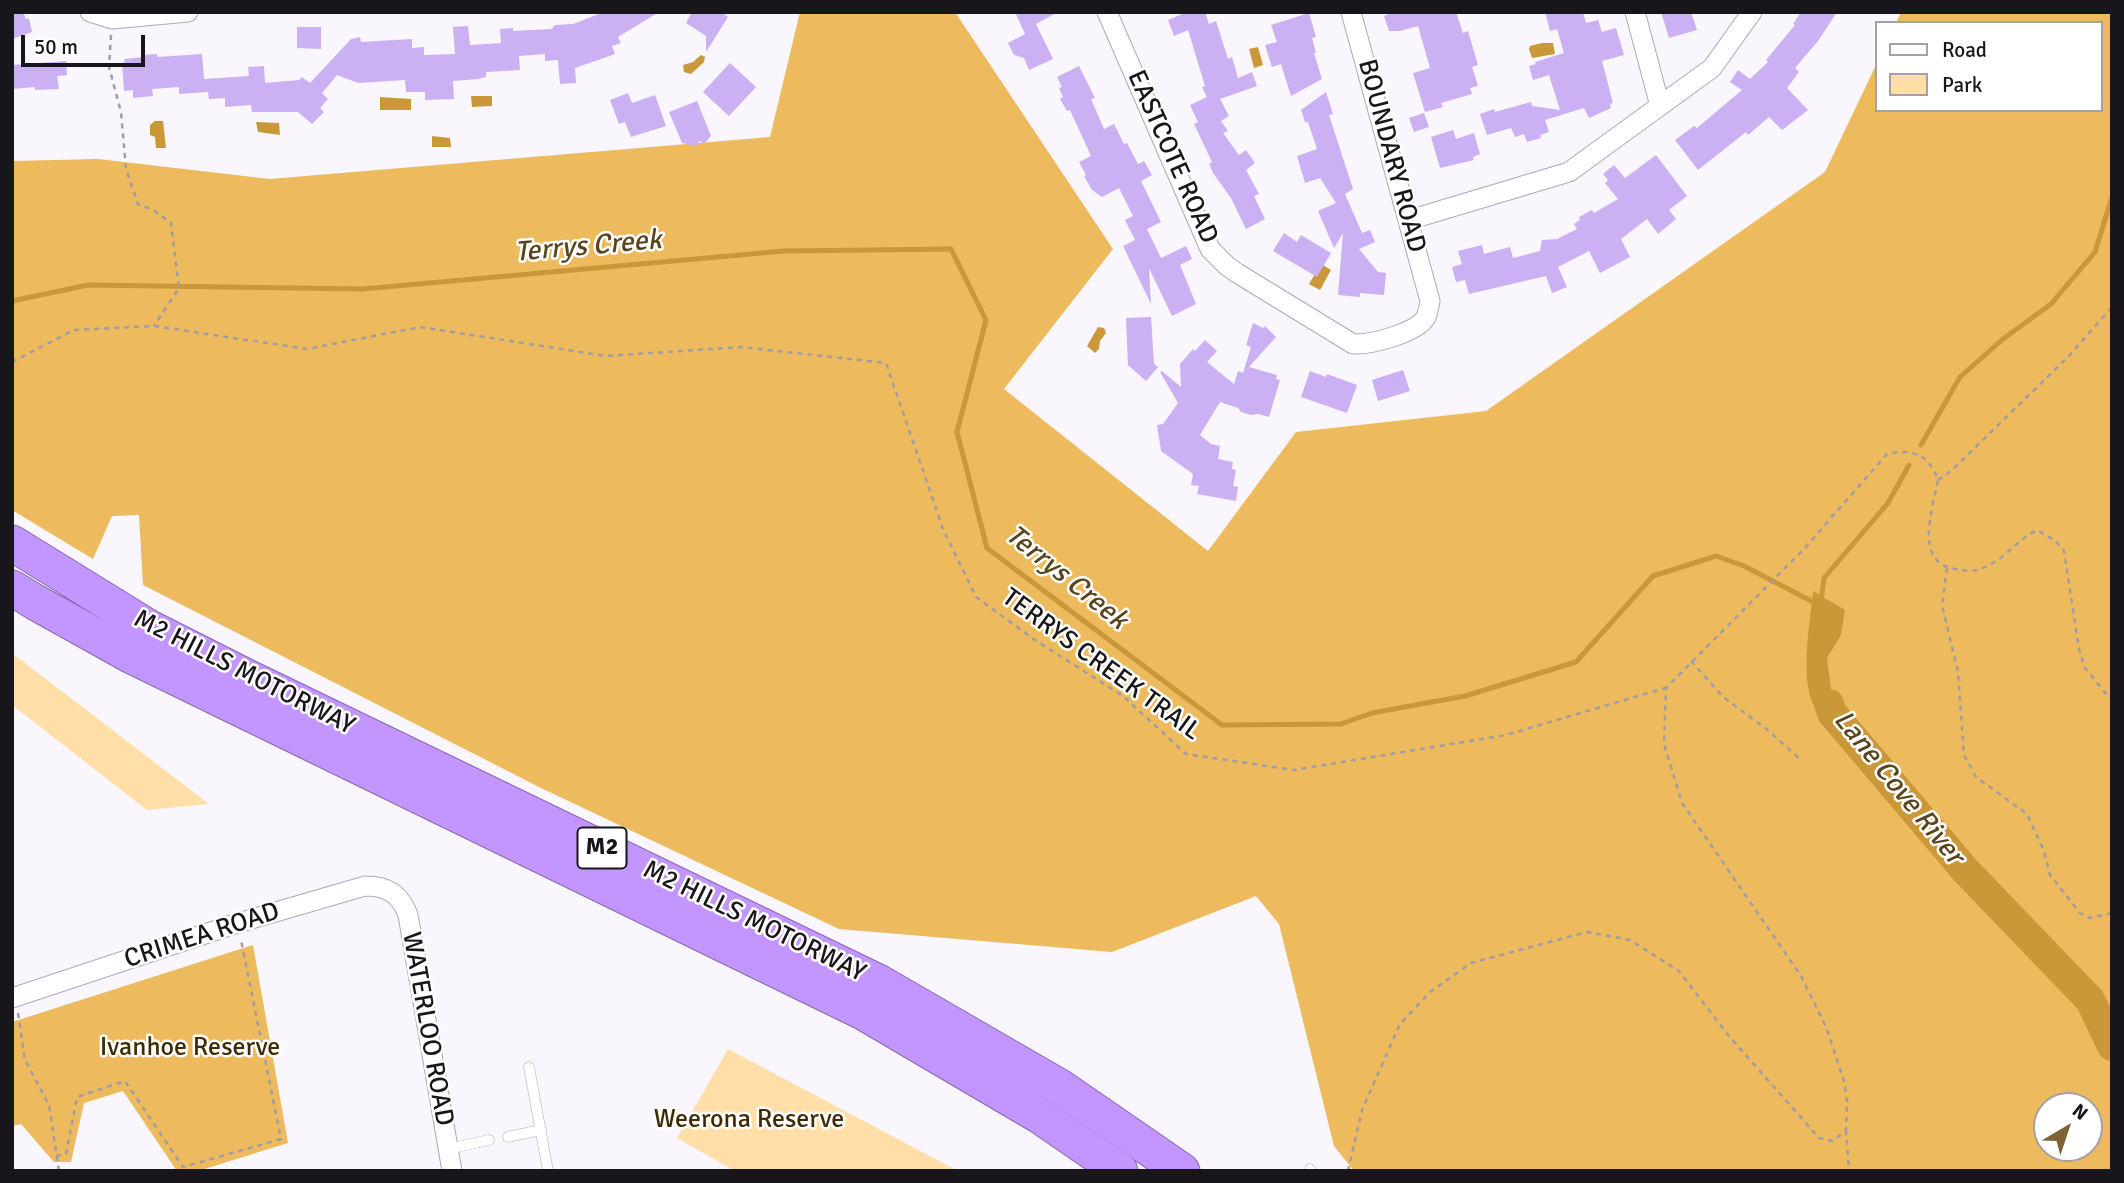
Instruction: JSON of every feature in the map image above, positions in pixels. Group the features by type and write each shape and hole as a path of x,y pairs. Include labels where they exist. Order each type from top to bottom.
{"highway":[{"name":"M2 HILLS MOTORWAY","path":"12,543 148,627 196,652 880,983 1060,1087 1182,1171"},
{"name":"M2 HILLS MOTORWAY","path":"12,588 141,660 863,1012 1040,1116 1120,1171"}],"street":[{"path":"91,13 112,19 188,12"},
{"name":"EASTCOTE ROAD","path":"1107,12 1210,249 1227,266 1353,344 1364,345 1416,328 1426,317 1430,301"},
{"name":"BOUNDARY ROAD","path":"1351,12 1430,301"},
{"path":"1634,12 1661,106"},
{"path":"1409,220 1569,172 1713,68 1752,12"},
{"name":"CRIMEA ROAD","path":"15,997 238,923 365,886 379,886 392,891"},
{"name":"WATERLOO ROAD","path":"392,891 402,901 408,915 452,1171"}],"lane":[{"path":"529,1067 548,1171"},
{"path":"508,1137 541,1130"},
{"path":"448,1149 489,1140"}],"path":[{"path":"112,19 109,68 121,113 126,169 138,204 155,211 170,223 179,288 153,326"},
{"path":"1938,480 1951,471 2068,357 2112,307"},
{"name":"TERRYS CREEK TRAIL","path":"12,362 74,330 153,326 307,349 420,327 606,356 741,346 886,363 943,529 976,597 1035,640 1123,696 1186,754 1294,770 1506,735 1666,688"},
{"path":"1849,1171 1844,1081 1827,1029 1801,976 1682,803 1664,744 1666,688 1782,571 1887,454 1906,450 1926,460 1936,471 1938,480 1928,534 1929,546 1936,559 1947,568 1967,571 1982,569 2007,554 2036,530 2056,541 2064,551 2078,649 2085,668 2112,701"},
{"path":"1947,568 1942,606 1958,672 1964,755 1976,777 2027,814 2044,852 2050,875 2080,913 2089,918 2112,913"},
{"path":"1691,661 1723,697 1764,727 1800,759"},
{"path":"56,1156 66,1154 77,1097 125,1082 183,1167 281,1139 238,923"},
{"path":"1349,1171 1362,1110 1400,1024 1430,992 1471,963 1587,932 1630,940 1679,971 1728,1035 1819,1138 1833,1141 1846,1130"},
{"path":"15,997 25,1060 49,1105 59,1171"}],"green space":[{"path":"800,12 955,12 1113,249 1004,389 1208,551 1296,432 1486,411 1825,172 1876,65 1876,112 2103,112 2103,21 1897,21 1901,12 2112,12 2112,1171 1354,1171 1334,1146 1279,924 1256,896 1112,952 839,929 541,788 143,585 139,515 112,516 93,559 12,510 12,161 98,159 270,179 770,137"},
{"path":"12,653 209,804 147,810 12,705"},
{"name":"Ivanhoe Reserve","path":"253,945 288,1143 198,1171 177,1171 123,1091 84,1103 71,1162 54,1162 21,1124 12,1126 12,1022"},
{"name":"Weerona Reserve","path":"728,1049 958,1171 735,1171 677,1138"}],"shaded area":[{"path":"1553,43 1555,54 1532,58 1530,46"},
{"path":"1258,47 1263,65 1254,68 1249,49"},
{"path":"701,55 705,57 704,62 691,74 684,72 683,65 693,62"},
{"path":"471,96 492,96 492,106 472,107"},
{"path":"380,97 411,99 411,110 380,110"},
{"path":"155,121 163,121 166,148 156,148 155,137 150,135 150,125"},
{"path":"256,122 279,123 280,135 258,132"},
{"path":"432,136 450,138 451,147 432,147"},
{"path":"1321,264 1331,270 1320,290 1309,284"},
{"path":"1098,327 1104,328 1106,333 1095,353 1087,346"},
{"path":"1813,591 1845,610 1841,635 1827,658 1832,696 1863,744 1816,710 1809,692 1806,664"}],"building":[{"path":"12,12 23,12 26,19 29,18 32,32 12,39"},
{"path":"604,12 659,12 618,37 621,43 612,46 615,54 575,68 576,83 560,84 558,60 545,61 545,54 519,56 520,70 486,72 486,77 453,81 454,99 425,100 425,92 406,92 405,80 358,83 337,75 322,93 328,99 320,108 324,112 312,124 298,112 252,112 251,105 225,107 225,98 209,99 208,92 179,94 179,87 152,89 153,96 133,98 133,90 124,91 124,59 143,55 157,54 157,57 202,54 204,79 249,76 248,67 264,66 265,83 299,80 302,77 310,83 351,39 360,37 361,42 412,39 412,48 424,47 424,55 455,54 453,27 468,26 470,45 501,43 500,29 552,29 555,25 573,24"},
{"path":"692,12 721,12 728,17 706,52 706,36 686,23"},
{"path":"1015,12 1058,12 1036,24 1053,59 1029,70 1024,58 1014,55 1008,43 1025,34"},
{"path":"1187,12 1205,12 1209,24 1216,21 1228,59 1232,57 1238,78 1252,72 1257,86 1220,99 1229,116 1221,121 1228,131 1223,133 1239,155 1246,150 1255,163 1246,170 1259,194 1254,196 1265,219 1246,229 1231,198 1213,173 1209,164 1212,162 1194,124 1198,122 1190,105 1207,97 1202,87 1205,86 1188,30 1174,36 1168,20"},
{"path":"1388,12 1456,12 1463,33 1468,31 1478,65 1472,67 1478,86 1470,88 1472,94 1441,103 1443,107 1425,112 1413,73 1430,68 1418,26 1389,31 1384,16 1389,14"},
{"path":"1545,12 1583,12 1586,23 1598,20 1602,32 1616,28 1624,55 1602,61 1613,103 1610,104 1611,108 1589,118 1584,108 1545,120 1549,132 1540,135 1541,138 1527,142 1524,134 1515,137 1511,128 1487,135 1480,114 1494,109 1495,112 1531,102 1532,106 1560,110 1549,75 1533,80 1529,66 1564,53 1557,29 1550,31"},
{"path":"1661,12 1691,12 1697,30 1669,38"},
{"path":"1801,12 1837,12 1818,41 1795,68 1799,72 1787,88 1808,110 1782,130 1769,117 1698,170 1675,140 1694,126 1697,128 1742,90 1730,82 1738,70 1750,79 1768,62 1766,60 1795,25 1793,24"},
{"path":"1309,13 1316,37 1312,38 1314,53 1322,79 1291,96 1281,64 1272,67 1265,45 1277,42 1271,25"},
{"path":"297,27 321,27 321,49 297,48"},
{"path":"66,61 67,75 57,76 59,89 12,89 12,65"},
{"path":"730,63 756,87 729,116 703,92"},
{"path":"1079,66 1095,98 1091,99 1104,129 1114,124 1138,164 1144,161 1152,175 1141,181 1161,222 1147,229 1161,258 1186,246 1192,259 1180,265 1196,304 1172,316 1149,268 1151,304 1123,246 1135,240 1125,220 1133,216 1119,188 1102,197 1092,190 1084,176 1086,175 1079,162 1091,156 1070,110 1067,111 1060,99 1063,97 1059,88 1062,87 1057,77"},
{"path":"1326,92 1333,114 1329,115 1353,189 1345,194 1362,233 1370,230 1375,242 1359,249 1378,272 1386,273 1384,295 1338,295 1343,233 1334,248 1318,211 1336,203 1320,178 1305,183 1297,156 1317,149 1301,110"},
{"path":"628,93 632,103 655,95 666,126 631,137 625,122 619,124 610,100"},
{"path":"697,101 711,136 704,144 700,141 696,146 682,143 669,112"},
{"path":"1424,113 1429,127 1414,132 1409,118"},
{"path":"1453,130 1456,139 1474,133 1480,154 1473,157 1474,160 1440,168 1431,137"},
{"path":"1656,155 1687,196 1669,210 1676,219 1658,234 1647,219 1621,239 1630,257 1600,273 1589,251 1558,267 1567,287 1552,293 1546,276 1469,294 1465,280 1456,282 1452,267 1462,264 1458,251 1482,245 1484,254 1510,247 1513,258 1540,251 1542,240 1557,239 1577,229 1574,224 1580,220 1579,217 1592,210 1594,213 1618,199 1605,183 1608,180 1603,174 1614,165 1625,178"},
{"path":"1284,233 1297,242 1301,235 1331,253 1317,277 1273,251"},
{"path":"1151,317 1154,364 1158,367 1146,381 1128,365 1126,318"},
{"path":"1253,323 1263,328 1265,326 1276,337 1249,367 1277,375 1276,379 1280,380 1269,417 1241,412 1238,408 1220,402 1200,435 1211,444 1220,446 1218,459 1233,462 1232,469 1236,470 1233,486 1238,487 1236,501 1197,494 1199,486 1191,485 1193,474 1161,451 1157,425 1163,424 1178,403 1160,372 1181,387 1180,364 1205,340 1217,351 1207,362 1234,384 1238,371 1243,373 1251,347 1246,345"},
{"path":"1403,370 1410,391 1378,401 1372,380"},
{"path":"1310,371 1357,385 1347,413 1301,397"}],"waterway":[{"name":"Lane Cove River","path":"1921,445 1960,377 2003,339 2051,304 2095,252 2112,197"},
{"name":"Terrys Creek","path":"12,301 88,285 363,289 784,251 951,249 986,320 957,432 987,548 1222,725 1341,724 1372,713 1465,696 1576,662 1653,576 1716,556 1744,566 1815,603"},
{"name":"Lane Cove River","path":"1821,601 1824,578 1888,503 1909,465"},
{"name":"Lane Cove River","path":"1829,704 1832,713 1965,870 2090,1000 2112,1046"},
{"name":"Lane Cove River","path":"2105,1032 2112,1027"}]}
